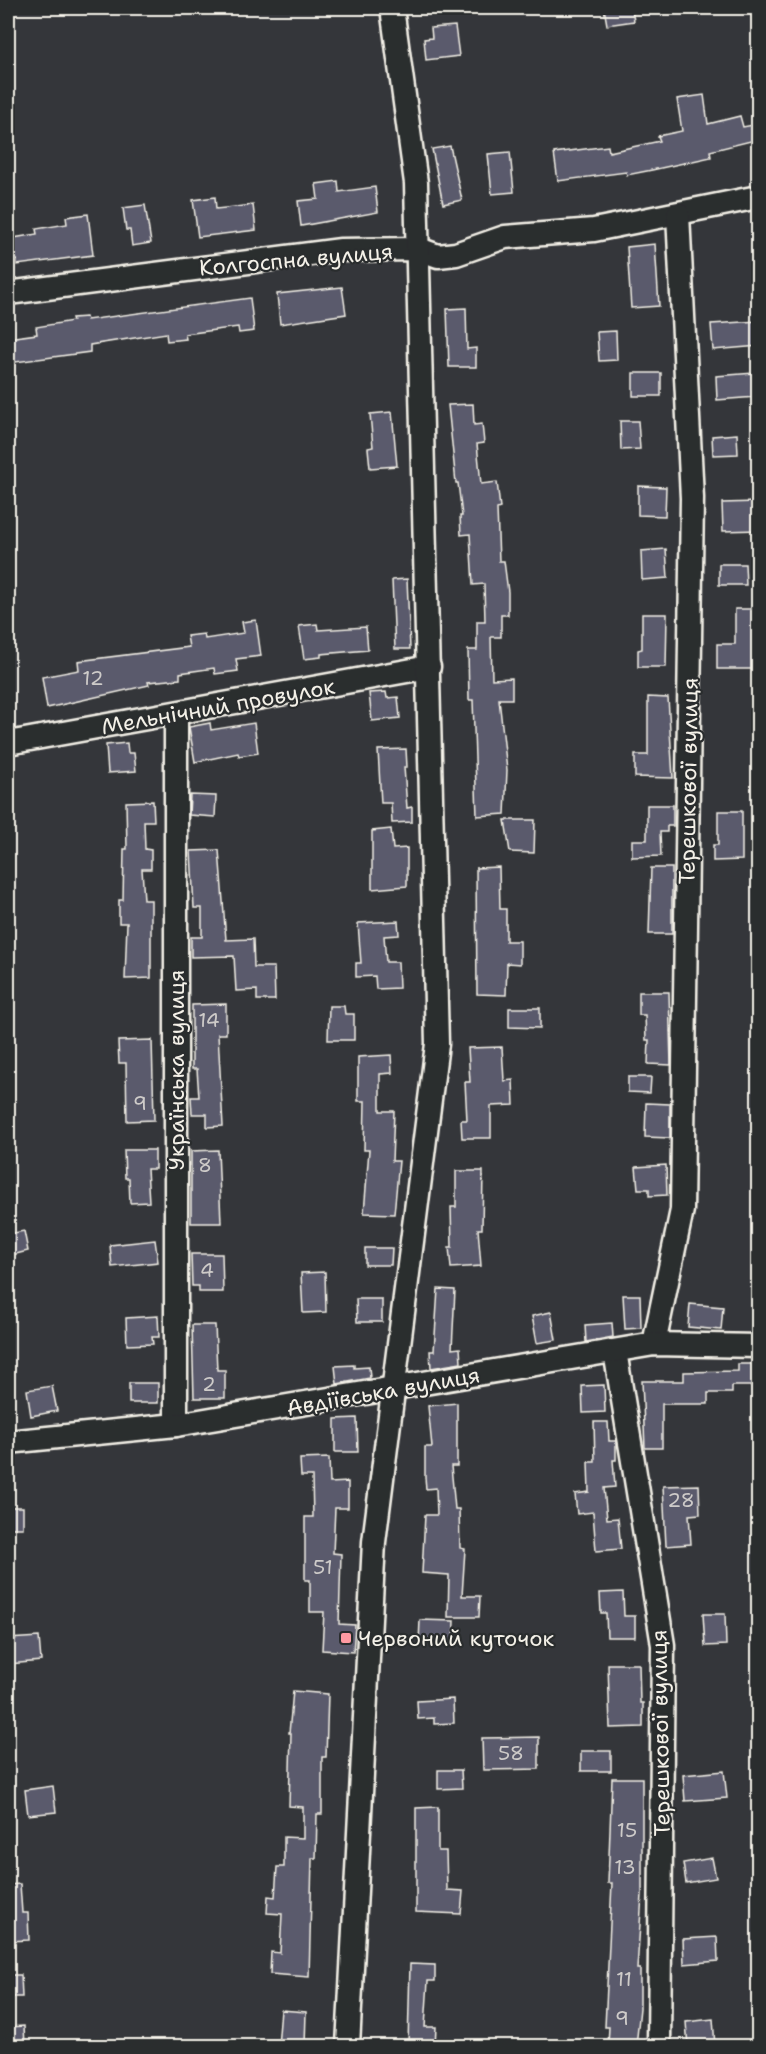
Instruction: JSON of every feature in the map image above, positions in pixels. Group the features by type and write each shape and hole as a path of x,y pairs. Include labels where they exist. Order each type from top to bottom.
{"street":[{"path":"348,2046 374,1542 437,1044 419,249 416,183 392,8"},
{"name":"Колгоспна вулиця","path":"8,293 341,250 419,249 438,256 456,254 505,237 594,230 759,197"},
{"name":"Терешкової вулиця","path":"654,1344 682,1198 692,498 678,214"},
{"name":"Мельнiчний провулок","path":"8,743 429,667"},
{"name":"Українська вулиця","path":"176,714 176,1425"},
{"name":"Авдіївська вулиця","path":"8,1442 176,1425 654,1344 759,1346"},
{"name":"Терешкової вулиця","path":"615,1351 663,1645 659,2046"}],"building":[{"path":"604,8 632,8 634,21 607,25"},
{"path":"455,26 459,56 426,60 424,39 432,38 431,28"},
{"path":"704,95 708,124 740,116 743,127 759,124 759,139 710,151 711,157 652,170 627,175 626,172 558,181 554,153 608,146 609,152 660,141 658,136 682,131 677,99"},
{"path":"450,146 462,200 443,204 432,149"},
{"path":"510,152 514,192 492,194 488,154"},
{"path":"338,181 339,192 375,187 378,212 301,226 298,201 318,199 316,184"},
{"path":"215,197 216,209 253,205 256,230 198,237 193,200"},
{"path":"145,205 151,243 132,246 130,230 126,230 123,208"},
{"path":"88,214 93,255 17,265 17,260 8,262 8,239 37,234 36,229 67,224 66,217"},
{"path":"655,244 659,306 631,308 627,247"},
{"path":"342,287 346,314 280,324 277,294"},
{"path":"250,298 254,331 239,333 238,327 185,334 186,339 167,341 166,333 90,345 90,352 8,363 8,338 37,334 36,327 73,321 72,318 86,317 87,320"},
{"path":"466,308 467,349 476,348 476,367 449,367 447,309"},
{"path":"759,321 759,346 713,350 711,324"},
{"path":"616,331 617,360 599,361 597,332"},
{"path":"633,373 661,373 661,396 633,396"},
{"path":"754,373 756,397 717,400 716,376"},
{"path":"473,404 474,425 482,424 484,443 477,444 481,484 497,482 500,508 497,509 499,561 504,561 508,592 508,615 501,615 501,637 491,637 492,679 512,678 512,699 499,699 507,770 505,814 477,816 473,700 469,700 468,650 477,650 477,621 485,621 484,584 473,585 470,534 461,535 460,516 462,516 458,483 456,483 448,405"},
{"path":"392,412 397,466 370,468 368,448 373,447 370,414"},
{"path":"620,421 638,421 640,449 621,450"},
{"path":"737,434 738,454 713,455 712,436"},
{"path":"638,486 666,487 665,516 638,515"},
{"path":"758,502 759,530 723,531 722,503"},
{"path":"666,549 668,578 642,580 641,551"},
{"path":"719,564 745,564 746,585 719,585"},
{"path":"407,579 410,649 395,649 392,580"},
{"path":"735,609 757,609 753,669 717,669 717,644 735,644"},
{"path":"642,614 667,614 666,667 638,667 638,650 642,649"},
{"path":"256,620 261,656 236,659 238,671 215,674 214,668 180,673 180,679 148,682 149,685 47,708 42,677 79,670 78,661 189,647 187,636 204,634 205,639 244,633 242,622"},
{"path":"317,624 318,630 366,627 368,650 321,654 321,657 304,659 299,626"},
{"path":"386,692 387,698 398,697 400,718 372,721 369,693"},
{"path":"648,697 668,698 673,778 635,777 635,755 648,755"},
{"path":"210,723 211,730 254,723 258,753 239,756 238,753 195,762 189,727"},
{"path":"127,743 128,753 134,753 136,771 108,773 106,745"},
{"path":"406,749 407,767 404,767 407,808 412,807 412,822 392,823 391,803 381,803 378,750"},
{"path":"190,795 216,796 215,817 189,815"},
{"path":"153,801 154,821 144,821 145,849 151,850 151,869 142,869 144,900 151,900 151,978 125,979 127,923 119,923 119,900 123,900 124,849 127,849 126,802"},
{"path":"647,805 673,805 673,826 667,826 667,832 660,832 661,856 632,857 632,840 647,840"},
{"path":"718,811 742,811 742,860 713,861 713,845 718,845"},
{"path":"505,820 535,820 534,853 510,852"},
{"path":"391,829 393,849 407,848 407,886 372,889 372,831"},
{"path":"219,850 226,940 253,939 254,967 274,967 275,1000 257,1000 257,990 236,991 234,956 191,957 191,937 202,937 202,908 194,908 191,851"},
{"path":"499,867 500,909 506,909 506,941 520,941 520,964 507,963 506,995 477,994 476,868"},
{"path":"651,868 672,868 672,934 649,934"},
{"path":"398,921 399,935 384,936 386,962 398,962 399,988 376,989 375,976 356,977 356,963 361,963 358,923"},
{"path":"639,992 669,992 671,1065 648,1064 649,1040 646,1040 645,1015 639,1015"},
{"path":"226,1004 226,1034 218,1034 223,1126 207,1127 207,1114 192,1114 191,1097 199,1097 197,1069 192,1069 192,1005"},
{"path":"329,1006 344,1006 345,1014 354,1014 354,1040 328,1040"},
{"path":"509,1008 540,1008 540,1028 509,1027"},
{"path":"152,1040 154,1120 127,1121 126,1063 119,1063 118,1041"},
{"path":"502,1047 504,1081 513,1080 514,1105 491,1106 491,1138 462,1138 461,1120 467,1120 465,1082 470,1082 468,1048"},
{"path":"391,1055 392,1073 380,1074 380,1111 394,1111 392,1161 399,1161 394,1214 364,1213 369,1150 364,1150 365,1101 358,1101 358,1057"},
{"path":"628,1077 651,1077 650,1093 628,1092"},
{"path":"646,1103 670,1104 670,1138 645,1137"},
{"path":"124,1150 155,1150 155,1169 147,1169 149,1202 130,1203 129,1178 125,1178"},
{"path":"218,1150 221,1223 191,1223 191,1151"},
{"path":"666,1165 667,1195 649,1196 649,1189 638,1189 636,1167"},
{"path":"456,1171 483,1171 482,1229 478,1229 481,1266 451,1268 449,1247 452,1247 451,1207 456,1207"},
{"path":"24,1231 28,1251 8,1256 8,1234"},
{"path":"155,1240 158,1262 112,1267 110,1245"},
{"path":"365,1248 392,1248 391,1265 365,1265"},
{"path":"191,1254 222,1254 223,1292 199,1292 199,1286 192,1286"},
{"path":"325,1272 326,1312 303,1313 301,1273"},
{"path":"438,1289 455,1290 452,1349 460,1348 461,1363 431,1368 430,1351 434,1351"},
{"path":"623,1295 640,1295 641,1328 625,1329"},
{"path":"356,1299 382,1299 382,1322 357,1322"},
{"path":"690,1304 723,1307 721,1330 688,1327"},
{"path":"551,1312 556,1340 537,1343 532,1316"},
{"path":"158,1316 159,1337 152,1337 153,1344 127,1345 126,1318"},
{"path":"612,1323 613,1337 586,1342 585,1325"},
{"path":"192,1325 215,1325 217,1370 225,1370 225,1398 194,1398"},
{"path":"738,1364 757,1364 758,1386 732,1386 732,1393 708,1393 708,1404 662,1404 662,1448 645,1448 642,1381 684,1381 684,1372 738,1371"},
{"path":"354,1365 354,1368 369,1367 370,1378 337,1384 335,1366"},
{"path":"129,1383 158,1383 158,1403 129,1403"},
{"path":"604,1385 605,1412 583,1413 582,1386"},
{"path":"52,1386 57,1411 31,1416 27,1390"},
{"path":"457,1403 457,1466 451,1466 455,1509 459,1509 460,1548 465,1549 462,1596 480,1596 479,1617 448,1617 449,1575 422,1573 425,1515 437,1515 436,1488 426,1489 425,1477 425,1447 432,1447 428,1406"},
{"path":"357,1418 358,1452 335,1452 335,1419"},
{"path":"594,1422 608,1422 609,1441 616,1441 616,1460 613,1460 615,1487 604,1488 607,1519 618,1518 621,1549 596,1551 593,1512 577,1514 575,1494 589,1492 588,1462 595,1462"},
{"path":"329,1458 330,1483 348,1482 348,1508 335,1508 333,1553 341,1554 339,1624 355,1625 353,1652 322,1650 324,1612 310,1612 310,1580 305,1580 305,1517 313,1517 312,1476 301,1476 300,1459"},
{"path":"699,1485 700,1514 689,1515 691,1544 666,1546 663,1486"},
{"path":"8,1507 23,1507 23,1528 8,1528"},
{"path":"623,1592 624,1616 635,1616 635,1637 607,1637 606,1613 601,1613 600,1593"},
{"path":"703,1614 725,1614 726,1645 705,1646"},
{"path":"420,1620 454,1621 453,1644 419,1643"},
{"path":"39,1637 41,1661 9,1664 8,1639"},
{"path":"608,1664 639,1664 643,1727 610,1728"},
{"path":"293,1691 328,1694 326,1757 322,1757 322,1814 317,1814 316,1858 312,1858 309,1977 270,1974 271,1952 280,1953 282,1914 267,1913 268,1896 275,1897 277,1867 284,1867 284,1837 303,1838 303,1807 289,1806 291,1733 289,1733"},
{"path":"453,1699 454,1723 434,1724 434,1718 418,1719 417,1701"},
{"path":"539,1737 539,1769 483,1770 482,1738"},
{"path":"581,1751 611,1751 611,1771 581,1771"},
{"path":"438,1770 461,1770 462,1788 438,1789"},
{"path":"724,1771 727,1798 685,1801 683,1775"},
{"path":"612,1778 642,1778 642,1895 637,1969 640,1969 640,2008 636,2046 608,2046 609,2027 605,2027 612,1883 608,1883"},
{"path":"53,1786 56,1812 28,1815 25,1790"},
{"path":"438,1807 438,1851 446,1851 447,1890 463,1891 461,1914 416,1912 416,1808"},
{"path":"712,1858 716,1878 686,1883 683,1863"},
{"path":"20,1884 22,1913 28,1913 29,1940 8,1941 8,1885"},
{"path":"717,1937 718,1961 684,1964 683,1939"},
{"path":"410,1964 435,1965 435,1981 428,1981 425,2027 436,2027 435,2046 408,2046"},
{"path":"8,1975 21,1975 22,1997 8,1997"},
{"path":"281,2010 306,2012 305,2046 278,2046"},
{"path":"713,2019 715,2046 688,2046 686,2022"},
{"path":"24,2026 25,2046 8,2046 8,2027"}],"place":[{"name":"Червоний куточок","path":"346,1638"}]}
